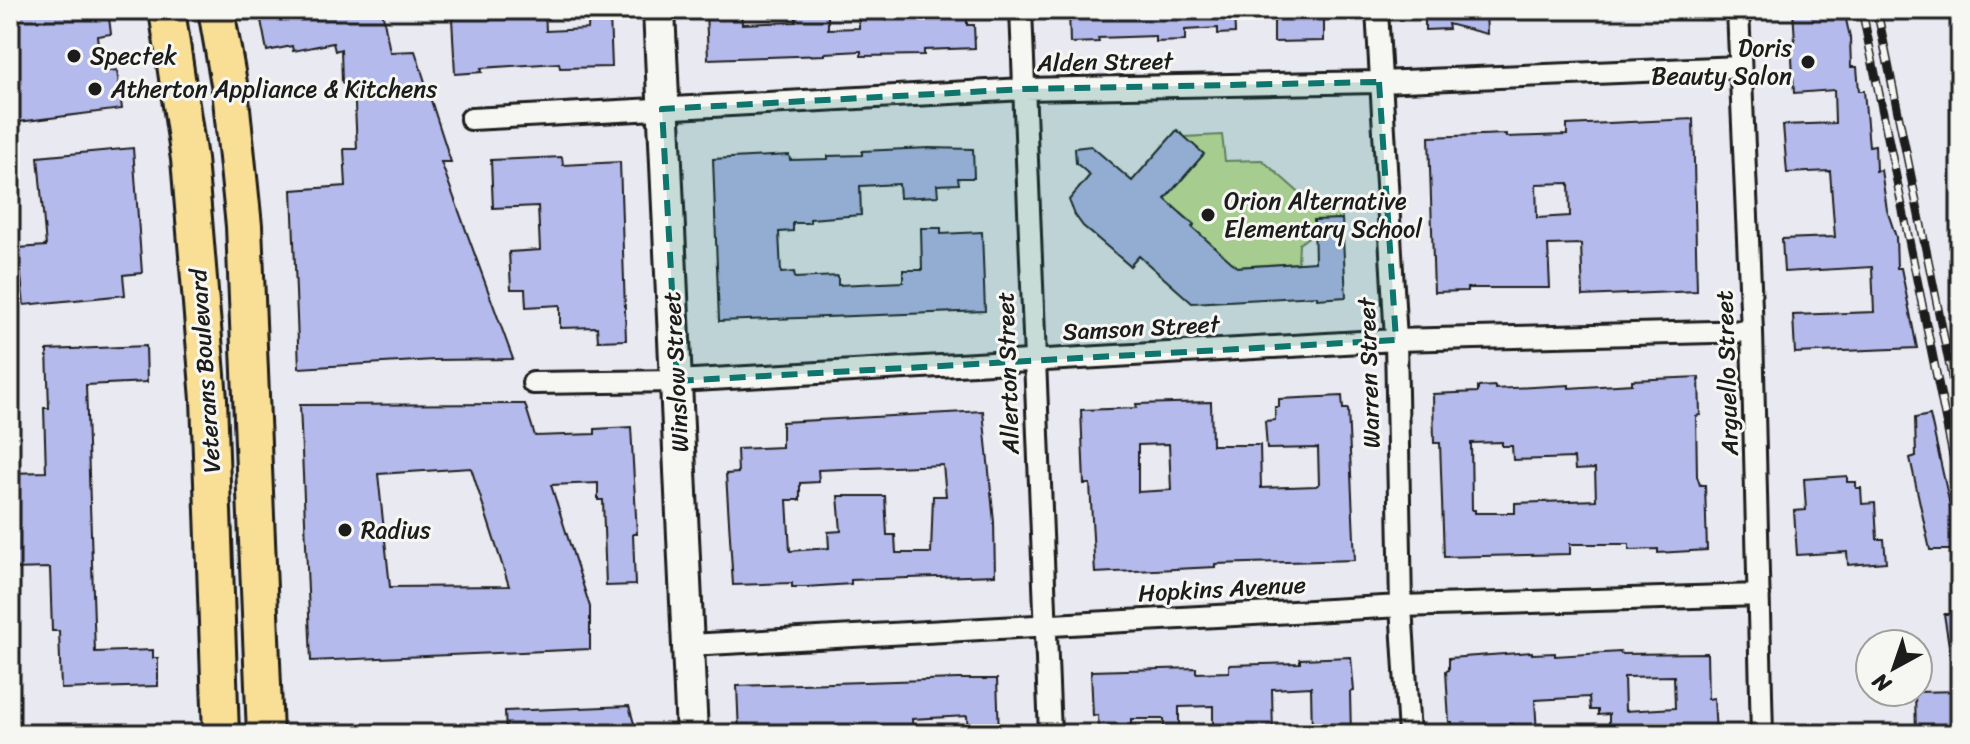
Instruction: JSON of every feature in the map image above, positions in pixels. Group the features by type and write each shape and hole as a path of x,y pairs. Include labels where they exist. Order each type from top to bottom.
{"main road":[{"name":"Veterans Boulevard","path":"167,10 189,159 209,399 221,734"},
{"name":"Veterans Boulevard","path":"216,10 230,89 244,226 265,734"},
{"path":"213,505 230,524 240,551 251,638 262,668"}],"street":[{"name":"Winslow Street","path":"659,10 692,734"},
{"name":"Allerton Street","path":"1021,10 1050,734"},
{"name":"Warren Street","path":"1377,10 1396,340 1401,606 1409,734"},
{"name":"Arguello Street","path":"1738,10 1752,331 1762,734"},
{"name":"Alden Street","path":"471,119 1024,89 1379,82 1740,67"},
{"name":"Samson Street","path":"533,383 677,381 1396,340 1752,331"},
{"name":"Hopkins Avenue","path":"689,645 1401,606 1759,595"}],"highlighted area":[{"path":"1379,82 1396,340 677,381 662,109 1024,89"}],"green space":[{"path":"1222,135 1225,161 1262,160 1313,205 1343,205 1342,219 1314,221 1314,233 1299,244 1298,263 1233,267 1181,213 1159,205 1184,137"}],"building":[{"path":"10,10 108,10 111,34 97,36 102,72 117,70 122,109 10,123 10,75 13,75"},
{"path":"259,10 382,10 390,52 415,51 451,162 441,162 513,359 299,368 292,190 346,186 344,149 357,149 354,83 342,83 341,49 335,51 333,43 293,51 292,46 267,51"},
{"path":"483,10 545,10 546,31 588,29 589,10 607,10 607,16 610,16 612,67 560,68 559,63 481,68 482,72 455,74 452,18 483,16"},
{"path":"706,10 741,10 742,24 796,22 796,10 828,10 828,29 859,28 859,13 875,12 875,17 942,16 942,10 967,10 967,25 974,25 975,48 924,50 924,55 861,56 861,51 708,59"},
{"path":"1069,10 1234,10 1235,33 1218,34 1218,28 1185,30 1185,41 1155,42 1155,36 1098,38 1099,42 1070,43"},
{"path":"1418,10 1486,10 1487,34 1448,24 1449,29 1425,30 1425,18 1417,16"},
{"path":"1793,10 1844,10 1850,38 1851,67 1857,67 1859,91 1864,91 1869,146 1875,145 1876,171 1881,170 1887,210 1896,237 1897,268 1901,268 1917,348 1795,353 1793,315 1874,312 1872,267 1784,272 1782,239 1835,237 1830,171 1787,173 1783,125 1835,123 1834,90 1794,93"},
{"path":"1274,12 1324,12 1324,41 1274,42"},
{"path":"1693,119 1697,291 1583,296 1581,244 1548,245 1550,288 1467,288 1467,291 1434,292 1429,137 1567,135 1567,125","holes":["1569,183 1570,216 1537,218 1536,184"]},
{"path":"1177,130 1204,154 1165,199 1194,225 1192,227 1237,267 1315,262 1314,220 1342,219 1346,297 1192,303 1139,256 1130,266 1083,226 1069,200 1090,175 1076,163 1075,148 1091,146 1132,181"},
{"path":"133,148 142,273 123,275 125,295 24,305 18,248 46,246 38,157"},
{"path":"973,149 974,178 958,178 959,184 937,185 938,196 900,198 899,184 860,186 861,215 810,219 810,223 793,223 793,231 779,232 781,273 794,272 795,278 838,276 838,285 903,282 903,270 922,270 921,228 941,228 941,234 982,232 985,311 719,321 713,159 789,155 790,160 828,159 828,156 862,155 862,151"},
{"path":"562,157 563,165 620,162 626,340 598,341 597,327 560,328 560,305 526,307 525,289 511,289 509,252 540,250 538,206 493,208 491,160"},
{"path":"146,346 147,382 86,385 95,652 153,650 153,658 158,658 158,686 61,689 59,631 52,631 50,568 10,569 10,473 46,472 44,408 49,408 47,350"},
{"path":"1699,377 1697,476 1700,485 1705,485 1707,550 1658,553 1658,549 1629,550 1629,544 1570,544 1570,554 1444,557 1440,443 1434,443 1433,394 1478,392 1478,387 1495,386 1495,389 1569,385 1569,388 1632,384 1632,380","holes":["1502,442 1502,446 1512,446 1513,460 1574,458 1575,470 1595,469 1596,500 1515,503 1515,513 1475,513 1472,510 1471,443"]},
{"path":"1342,396 1343,409 1348,409 1355,560 1215,564 1215,567 1095,573 1090,484 1084,484 1081,410 1137,408 1136,404 1211,402 1212,445 1260,445 1261,488 1316,486 1319,484 1318,448 1267,449 1265,421 1275,420 1275,407 1279,407 1279,399","holes":["1169,444 1171,490 1138,492 1138,445"]},
{"name":"Radius","path":"525,404 535,436 595,434 595,429 631,427 637,534 633,534 635,585 606,586 603,500 598,500 598,483 551,485 590,607 590,649 311,661 300,405","holes":["471,468 509,586 390,587 378,474"]},
{"path":"983,411 994,522 995,575 851,580 851,584 806,587 792,587 792,583 733,585 726,474 738,473 737,449 782,447 782,422","holes":["943,465 946,496 933,496 931,553 896,553 895,535 887,535 885,496 838,496 841,531 828,532 829,548 790,551 787,500 800,500 800,483 819,482 818,470"]},
{"path":"1930,415 1960,550 1930,550 1910,458 1916,456 1915,418"},
{"path":"1847,476 1847,482 1856,482 1856,488 1861,488 1862,504 1875,503 1877,539 1884,539 1886,562 1848,565 1847,552 1797,555 1794,511 1806,510 1804,479"},
{"path":"1944,614 1960,614 1960,664 1952,665"},
{"path":"1532,652 1555,653 1555,656 1620,652 1707,653 1708,699 1714,698 1716,734 1609,734 1609,714 1598,715 1598,710 1590,710 1589,697 1535,700 1537,734 1513,734 1513,724 1480,725 1481,731 1453,733 1452,722 1449,722 1446,671 1449,670 1449,658","holes":["1674,676 1675,708 1625,711 1624,677"]},
{"path":"1351,657 1354,691 1350,692 1351,734 1312,734 1311,687 1272,689 1273,734 1213,734 1213,706 1179,707 1179,734 1164,734 1164,719 1131,719 1131,734 1099,734 1098,715 1093,716 1091,671 1196,668 1196,673 1229,672 1229,665 1300,663 1300,659"},
{"path":"997,679 999,734 968,734 967,716 912,719 913,734 739,734 737,686"},
{"path":"1960,691 1960,734 1916,734 1915,708 1934,708 1934,692"},
{"path":"629,706 637,734 506,734 505,711"}],"railway":[{"path":"1862,10 1960,490"},
{"path":"1877,10 1960,416"}],"place":[{"name":"Spectek","path":"74,56"},
{"name":"Doris Beauty Salon","path":"1808,62"},
{"name":"Atherton Appliance & Kitchens","path":"95,89"},
{"name":"Orion Alternative Elementary School","path":"1208,215"},
{"name":"Radius","path":"345,530"}]}
